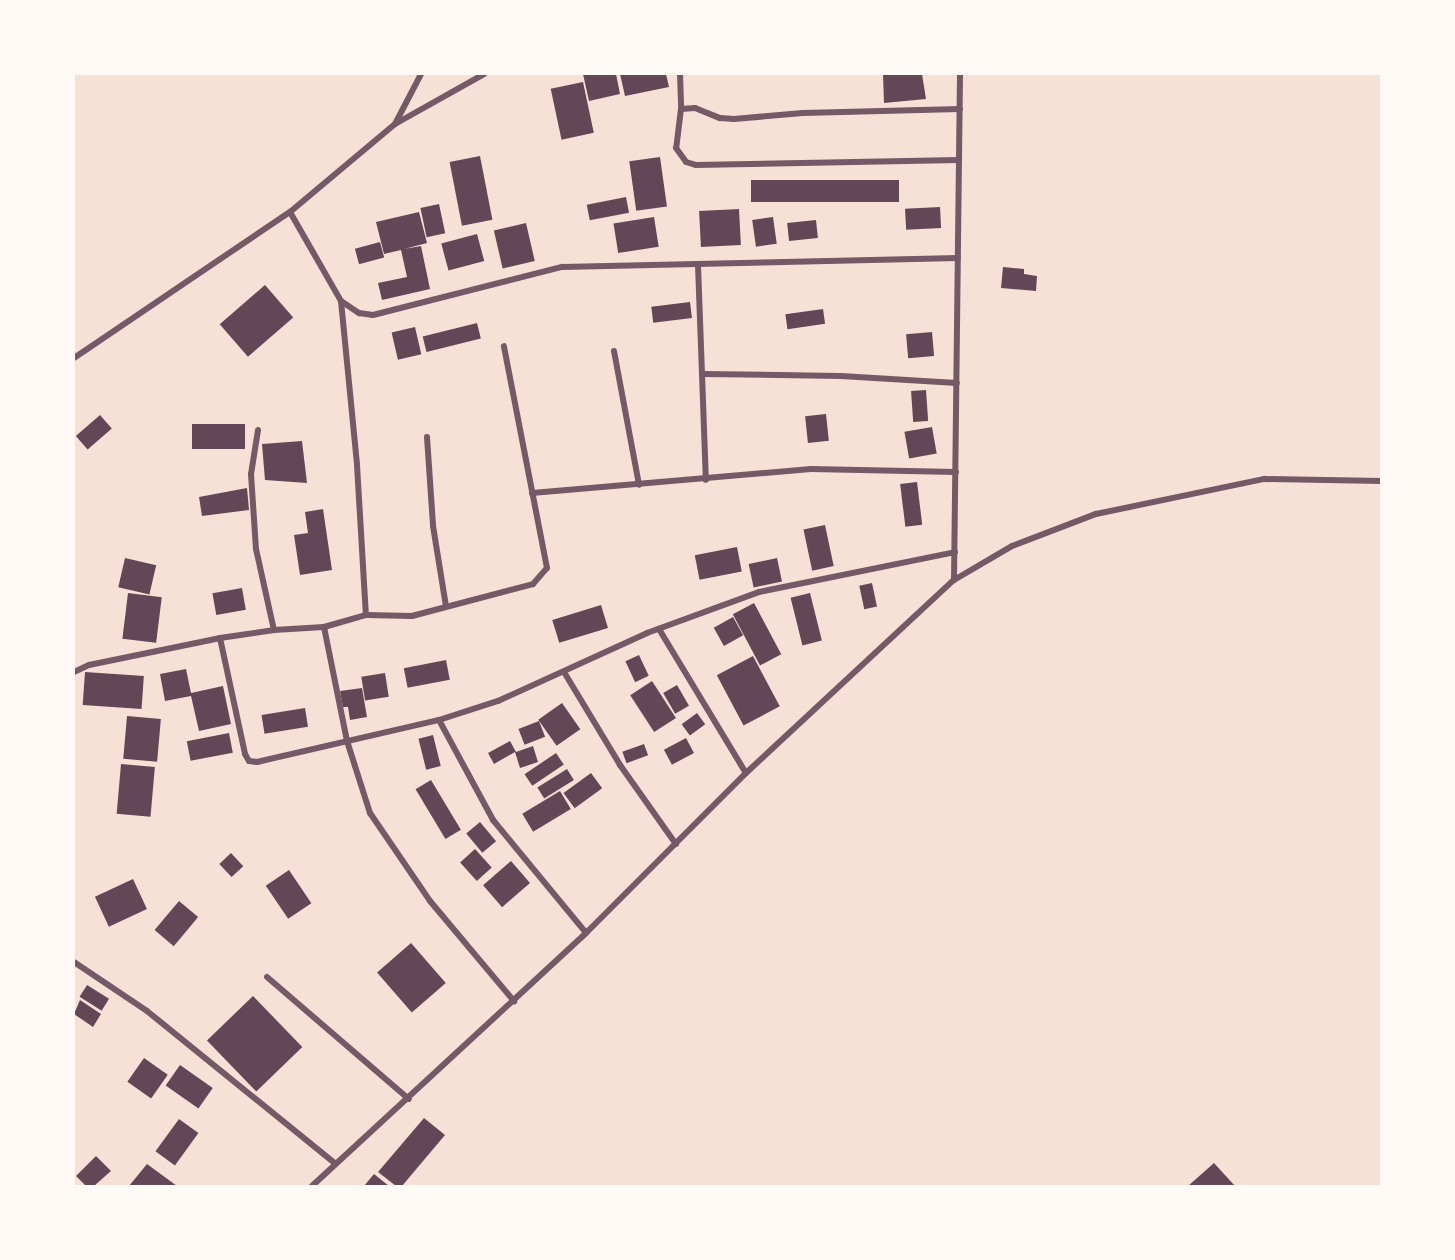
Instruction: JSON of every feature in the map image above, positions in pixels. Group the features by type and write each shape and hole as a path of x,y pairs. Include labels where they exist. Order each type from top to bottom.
{"street":[{"path":"395,124 420,74"},
{"path":"74,358 290,212 395,124 484,74"},
{"path":"680,74 681,109 676,148 686,162 696,165 959,160"},
{"path":"954,580 960,74"},
{"path":"681,109 695,108 720,118 734,119 803,113 960,109"},
{"path":"290,212 341,301 357,465 366,615"},
{"path":"341,301 359,313 373,315 562,267 958,258"},
{"path":"698,265 706,480"},
{"path":"74,672 89,665 220,638 274,630 324,627 366,615 412,616 533,584 542,577 546,568 504,346"},
{"path":"614,351 639,485"},
{"path":"702,374 841,376 957,382"},
{"path":"258,430 251,474 256,549 274,630"},
{"path":"428,437 433,525 446,606"},
{"path":"532,493 706,480 811,469 956,472"},
{"path":"312,1186 514,1001 586,933 746,773 954,580 1012,546 1096,514 1264,479 1382,481"},
{"path":"220,638 245,754 249,761 257,762 439,720 498,701 659,629 759,592 955,552"},
{"path":"324,627 347,741 370,813 430,901 514,1001"},
{"path":"659,629 746,773"},
{"path":"564,672 620,765 676,844"},
{"path":"439,720 493,820 586,933"},
{"path":"74,962 147,1011 335,1163"},
{"path":"267,977 409,1099"}],"building":[{"path":"583,74 616,74 620,94 589,101"},
{"path":"620,74 666,74 669,87 625,96"},
{"path":"883,74 922,74 926,99 884,103"},
{"path":"583,82 594,133 562,140 551,89"},
{"path":"480,156 492,220 462,226 450,162"},
{"path":"660,157 667,207 636,211 629,161"},
{"path":"751,180 899,180 899,202 751,202"},
{"path":"626,197 629,213 590,220 587,205"},
{"path":"439,204 445,233 427,237 420,208"},
{"path":"940,207 941,228 906,230 905,209"},
{"path":"739,209 741,245 701,247 699,211"},
{"path":"419,212 427,243 404,249 421,246 430,289 382,300 378,283 407,277 401,250 384,254 376,222"},
{"path":"654,217 659,247 618,253 614,223"},
{"path":"773,217 777,244 756,247 752,220"},
{"path":"816,220 818,238 789,241 787,223"},
{"path":"526,223 535,261 503,268 494,230"},
{"path":"477,234 484,261 449,271 441,244"},
{"path":"380,242 384,257 359,264 355,249"},
{"path":"1003,267 1024,269 1024,274 1037,276 1036,291 1001,288"},
{"path":"265,285 293,317 248,357 220,324"},
{"path":"690,302 692,318 653,323 651,307"},
{"path":"823,309 825,324 787,329 785,314"},
{"path":"477,323 481,339 427,352 423,337"},
{"path":"415,327 421,354 398,360 392,332"},
{"path":"932,332 934,356 908,358 906,334"},
{"path":"926,390 928,421 913,422 911,391"},
{"path":"826,414 829,441 808,443 805,416"},
{"path":"100,415 112,429 88,450 76,436"},
{"path":"192,424 245,424 245,449 192,449"},
{"path":"932,427 937,454 909,458 904,432"},
{"path":"302,441 307,483 265,480 262,444"},
{"path":"917,482 922,525 905,527 900,484"},
{"path":"247,488 249,510 202,516 199,497"},
{"path":"323,509 332,570 300,575 294,535 308,533 305,512"},
{"path":"825,525 834,566 812,571 803,530"},
{"path":"737,547 742,572 700,580 695,555"},
{"path":"125,558 156,565 149,594 118,587"},
{"path":"777,558 782,581 754,588 749,564"},
{"path":"872,583 877,606 864,609 859,586"},
{"path":"242,588 246,610 216,615 212,593"},
{"path":"128,593 162,597 156,643 122,639"},
{"path":"810,593 822,641 802,645 791,598"},
{"path":"754,603 781,654 760,665 733,614"},
{"path":"601,605 608,628 559,643 552,620"},
{"path":"733,617 743,635 724,646 714,628"},
{"path":"639,655 649,676 635,682 625,661"},
{"path":"753,656 780,706 744,726 717,675"},
{"path":"446,660 450,680 408,688 404,668"},
{"path":"186,669 191,693 223,686 231,724 199,731 191,696 165,701 160,674"},
{"path":"85,672 144,676 142,709 83,705"},
{"path":"385,673 389,697 365,700 361,677"},
{"path":"652,681 676,718 654,732 630,695"},
{"path":"677,685 689,706 675,714 663,693"},
{"path":"362,688 367,717 350,720 348,707 343,707 340,691"},
{"path":"562,703 580,729 557,746 538,720"},
{"path":"305,708 308,727 265,734 262,715"},
{"path":"697,713 705,724 690,735 682,724"},
{"path":"127,716 161,719 157,762 123,759"},
{"path":"539,721 545,737 525,745 518,729"},
{"path":"229,733 233,753 191,761 187,741"},
{"path":"433,735 441,766 426,770 418,739"},
{"path":"686,738 694,753 672,765 664,750"},
{"path":"510,741 516,752 533,746 538,762 520,768 515,752 494,764 488,753"},
{"path":"644,744 648,755 626,763 622,752"},
{"path":"556,753 564,765 532,786 524,774"},
{"path":"121,764 155,767 151,817 117,814"},
{"path":"567,769 574,780 544,799 537,788"},
{"path":"591,773 602,788 575,808 563,793"},
{"path":"431,780 461,830 445,839 416,789"},
{"path":"560,791 571,809 533,832 522,814"},
{"path":"480,822 496,841 482,853 466,834"},
{"path":"475,849 492,868 477,881 460,862"},
{"path":"231,853 243,866 232,877 219,864"},
{"path":"511,861 530,883 502,907 483,885"},
{"path":"289,870 311,903 288,919 266,886"},
{"path":"133,879 147,909 109,927 95,897"},
{"path":"179,901 198,917 174,946 155,930"},
{"path":"411,943 446,983 412,1013 377,973"},
{"path":"87,985 109,999 102,1011 80,997"},
{"path":"253,996 302,1047 256,1092 207,1040"},
{"path":"80,1000 101,1014 93,1027 74,1014"},
{"path":"144,1058 168,1075 151,1098 127,1082"},
{"path":"180,1065 213,1088 198,1108 166,1085"},
{"path":"424,1118 445,1135 402,1186 396,1186 378,1172"},
{"path":"179,1119 198,1133 175,1165 155,1151"},
{"path":"96,1156 111,1171 94,1186 86,1186 76,1176"},
{"path":"1214,1163 1235,1186 1188,1186"},
{"path":"147,1164 177,1186 129,1186"},
{"path":"374,1174 389,1186 364,1186"}]}
